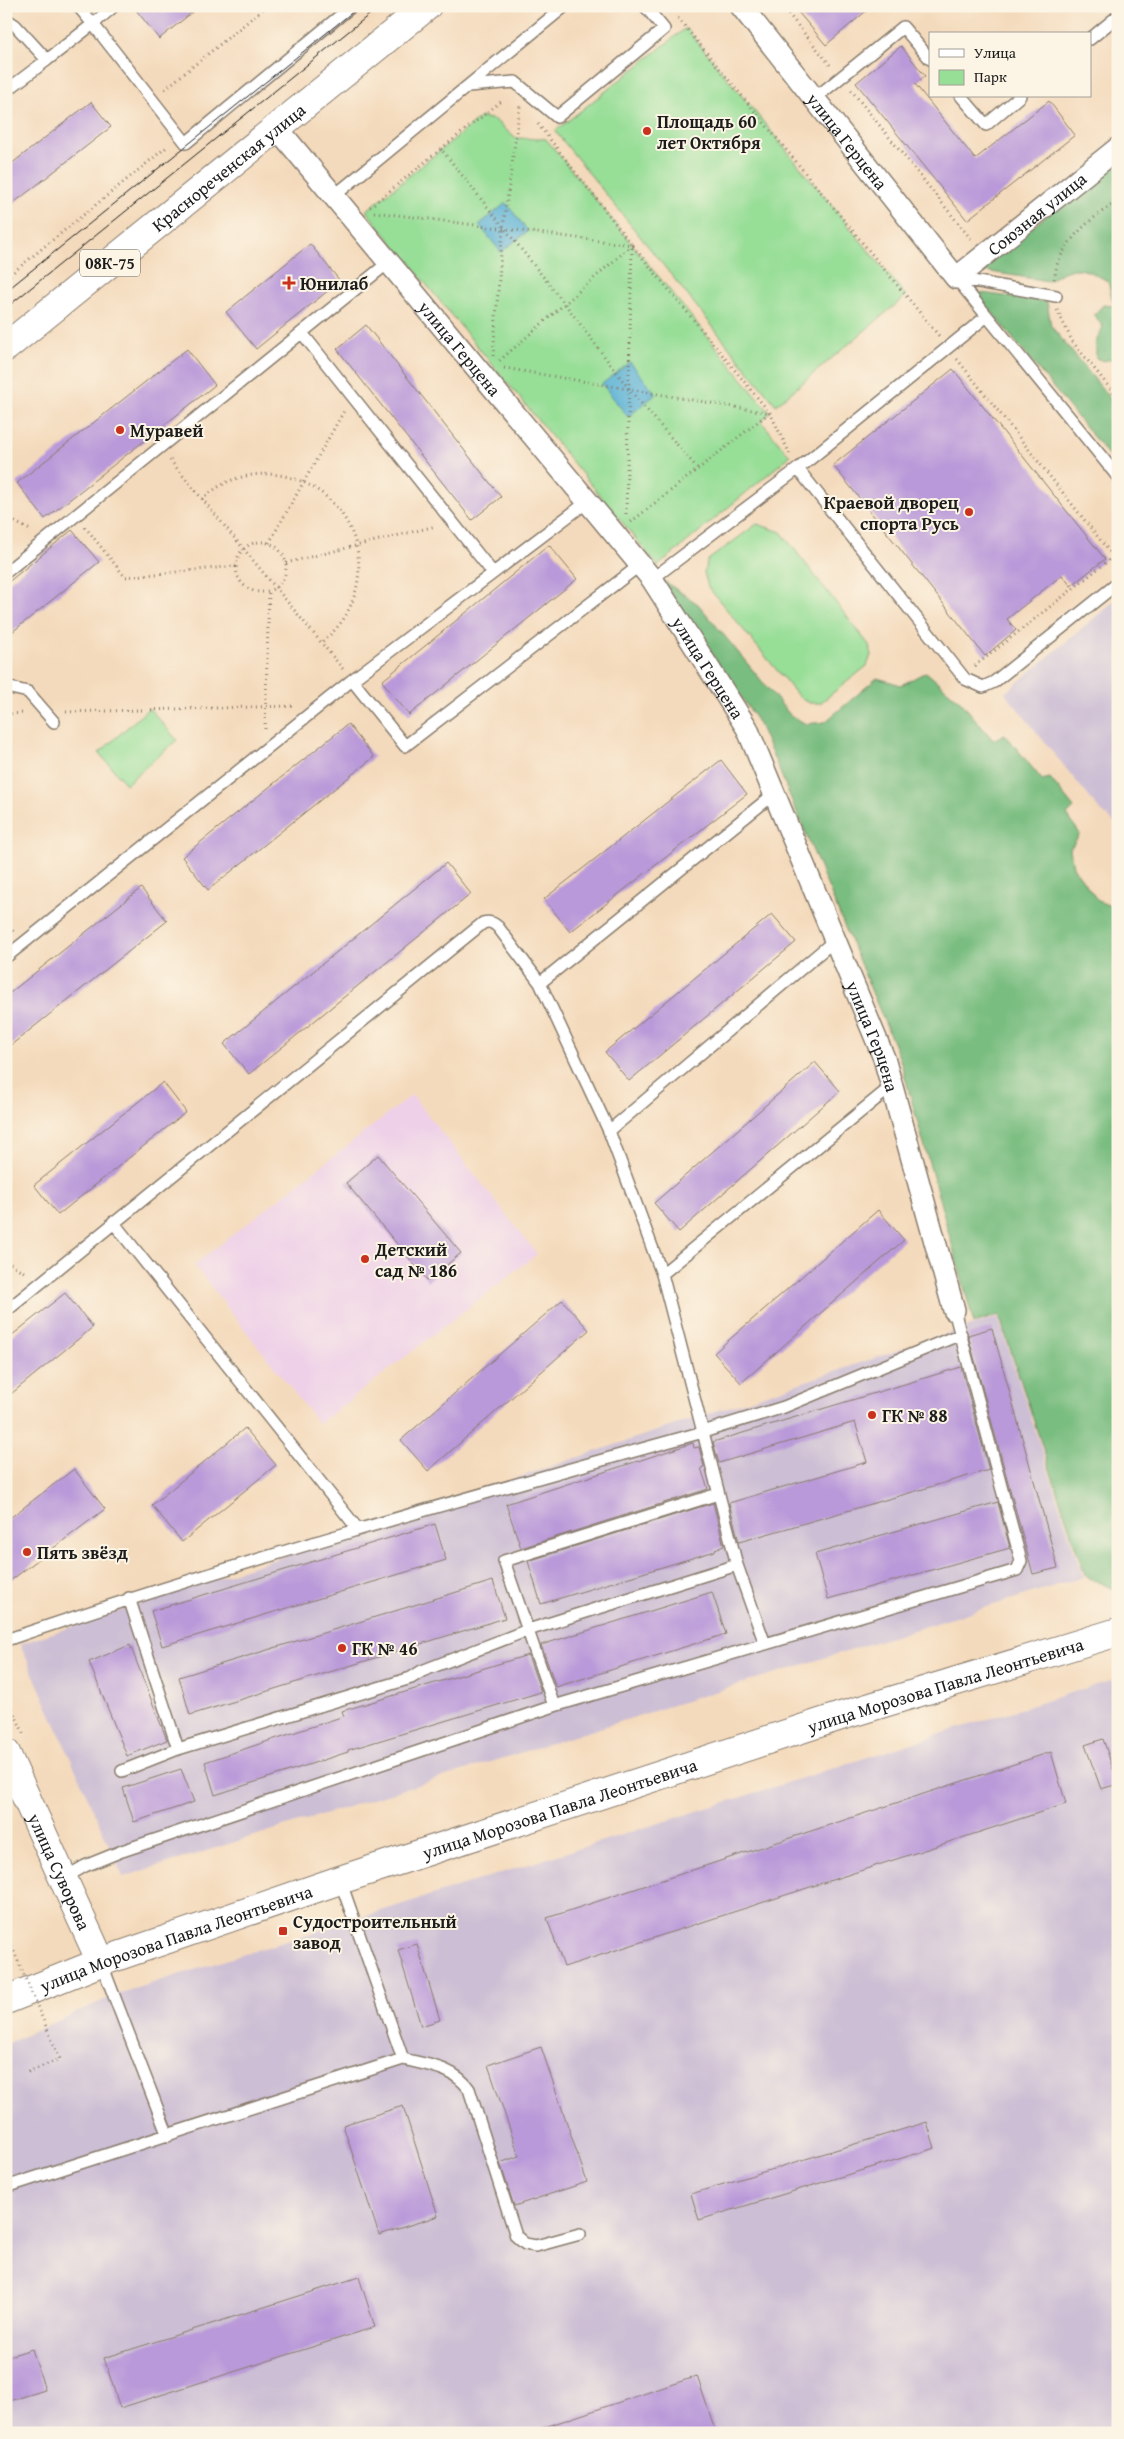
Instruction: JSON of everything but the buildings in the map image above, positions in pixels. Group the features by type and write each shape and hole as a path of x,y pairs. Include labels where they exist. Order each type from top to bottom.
{"main road":[{"name":"Краснореченская улица","path":"6,346 278,129 427,6"},
{"name":"улица Морозова Павла Леонтьевича","path":"6,2000 101,1962 340,1880 841,1716 1118,1632"},
{"name":"улица Суворова","path":"6,1753 101,1962"}],"street":[{"name":"улица Герцена","path":"740,6 956,278"},
{"name":"улица Герцена","path":"278,129 646,572 747,728 884,1058 954,1310"},
{"name":"Союзная улица","path":"956,278 1118,148"}],"lane":[{"path":"78,6 186,143 352,6"},
{"path":"6,91 114,6"},
{"path":"334,196 566,6"},
{"path":"468,86 515,82 557,117 664,29 645,6"},
{"path":"1092,37 1118,16"},
{"path":"6,19 15,25 47,60"},
{"path":"814,99 903,27 929,58"},
{"path":"963,98 986,125 1018,98"},
{"path":"6,572 389,262"},
{"path":"956,278 1056,296"},
{"path":"956,278 1118,477"},
{"path":"352,680 405,746 646,572 798,469 987,316"},
{"path":"302,333 493,573"},
{"path":"798,469 965,679 983,686 994,682 1118,582"},
{"path":"6,957 352,680 587,502"},
{"path":"6,687 28,692 50,717"},
{"path":"540,983 774,794"},
{"path":"6,1310 483,924 494,923 540,983 609,1131 662,1274 737,1565 765,1644"},
{"path":"609,1131 835,940"},
{"path":"662,1274 892,1086"},
{"path":"114,1222 357,1528"},
{"path":"64,1878 122,1851 554,1706 1020,1568 1021,1561 954,1310"},
{"path":"6,1640 129,1598 357,1528 703,1432 784,1407 961,1334"},
{"path":"554,1706 504,1561 718,1494"},
{"path":"122,1771 178,1749 411,1678 422,1671 528,1630 737,1565"},
{"path":"129,1598 178,1749"},
{"path":"340,1880 403,2059"},
{"path":"101,1962 168,2136"},
{"path":"6,2187 403,2059 453,2073 463,2080 469,2088 516,2236 525,2244 536,2246 580,2234"}],"path":[{"path":"152,99 267,6"},
{"path":"782,6 984,255"},
{"path":"674,14 948,348 1113,556"},
{"path":"506,96 366,211 632,245"},
{"path":"493,366 503,228 520,101 526,109"},
{"path":"532,116 632,245 770,413 798,469"},
{"path":"441,149 565,304 629,389 698,469"},
{"path":"1118,201 1100,212 1077,233 1059,260 1054,282 1058,315 1072,341 1118,398"},
{"path":"493,366 632,245"},
{"path":"632,245 626,526 770,413"},
{"path":"493,366 770,413"},
{"path":"269,543 352,396"},
{"path":"160,448 352,680"},
{"path":"202,499 236,478 256,474 276,474 303,482 331,500 344,516 356,546 359,574 355,594 347,613 336,629 321,643"},
{"path":"77,516 124,577 236,566"},
{"path":"6,517 48,539"},
{"path":"286,563 452,522"},
{"path":"255,542 269,543 280,551 286,563 284,577 275,588 264,592 251,590 242,582 236,572 237,559 243,549 255,542"},
{"path":"972,668 1118,553"},
{"path":"264,750 269,589"},
{"path":"6,714 50,717 320,706"},
{"path":"6,1261 40,1283"},
{"path":"6,1932 60,2060 28,2072"}],"shaded area":[{"path":"1118,598 1118,826 1098,808 1005,693"},
{"name":"Детский сад № 186","path":"412,1095 537,1254 319,1424 194,1265"},
{"path":"998,1317 1083,1577 123,1877 20,1644"},
{"path":"1118,1678 1118,2433 6,2433 6,2044 118,1994"}],"green space":[{"path":"686,28 906,296 776,405 555,131"},
{"path":"481,117 495,120 515,138 546,139 770,413 761,421 790,456 658,566 366,211"},
{"path":"1118,159 1118,377 1112,359 1103,361 1096,358 1096,342 1103,327 1094,315 1103,305 1114,306 1108,281 1078,269 1065,271 1048,281 978,270"},
{"path":"975,292 1047,302 1051,326 1118,408 1118,467"},
{"path":"757,524 781,532 869,645 871,655 867,666 820,703 809,703 799,697 708,587 704,572 708,560"},
{"path":"662,580 698,604 790,715 806,724 825,722 877,678 901,685 926,672 960,701 993,740 1005,734 1042,780 1050,778 1074,808 1067,815 1080,834 1070,849 1073,867 1098,901 1118,909 1118,1591 1085,1576 999,1315 974,1323 900,1059 758,722"},
{"path":"149,708 177,740 126,784 99,753"}],"water":[{"path":"506,203 528,231 501,252 479,225"},
{"path":"630,362 656,394 628,417 602,384"}],"tram line":[{"path":"6,291 360,6"},
{"path":"6,308 380,6"}],"place":[{"name":"Площадь 60 лет Октября","path":"647,131"},
{"name":"Юнилаб","path":"289,283"},
{"name":"Муравей","path":"120,430"},
{"name":"Краевой дворец спорта Русь","path":"969,512"},
{"name":"Детский сад № 186","path":"365,1259"},
{"name":"ГК № 88","path":"872,1415"},
{"name":"Пять звёзд","path":"27,1552"},
{"name":"ГК № 46","path":"342,1648"},
{"name":"Судостроительный завод","path":"283,1931"}]}
